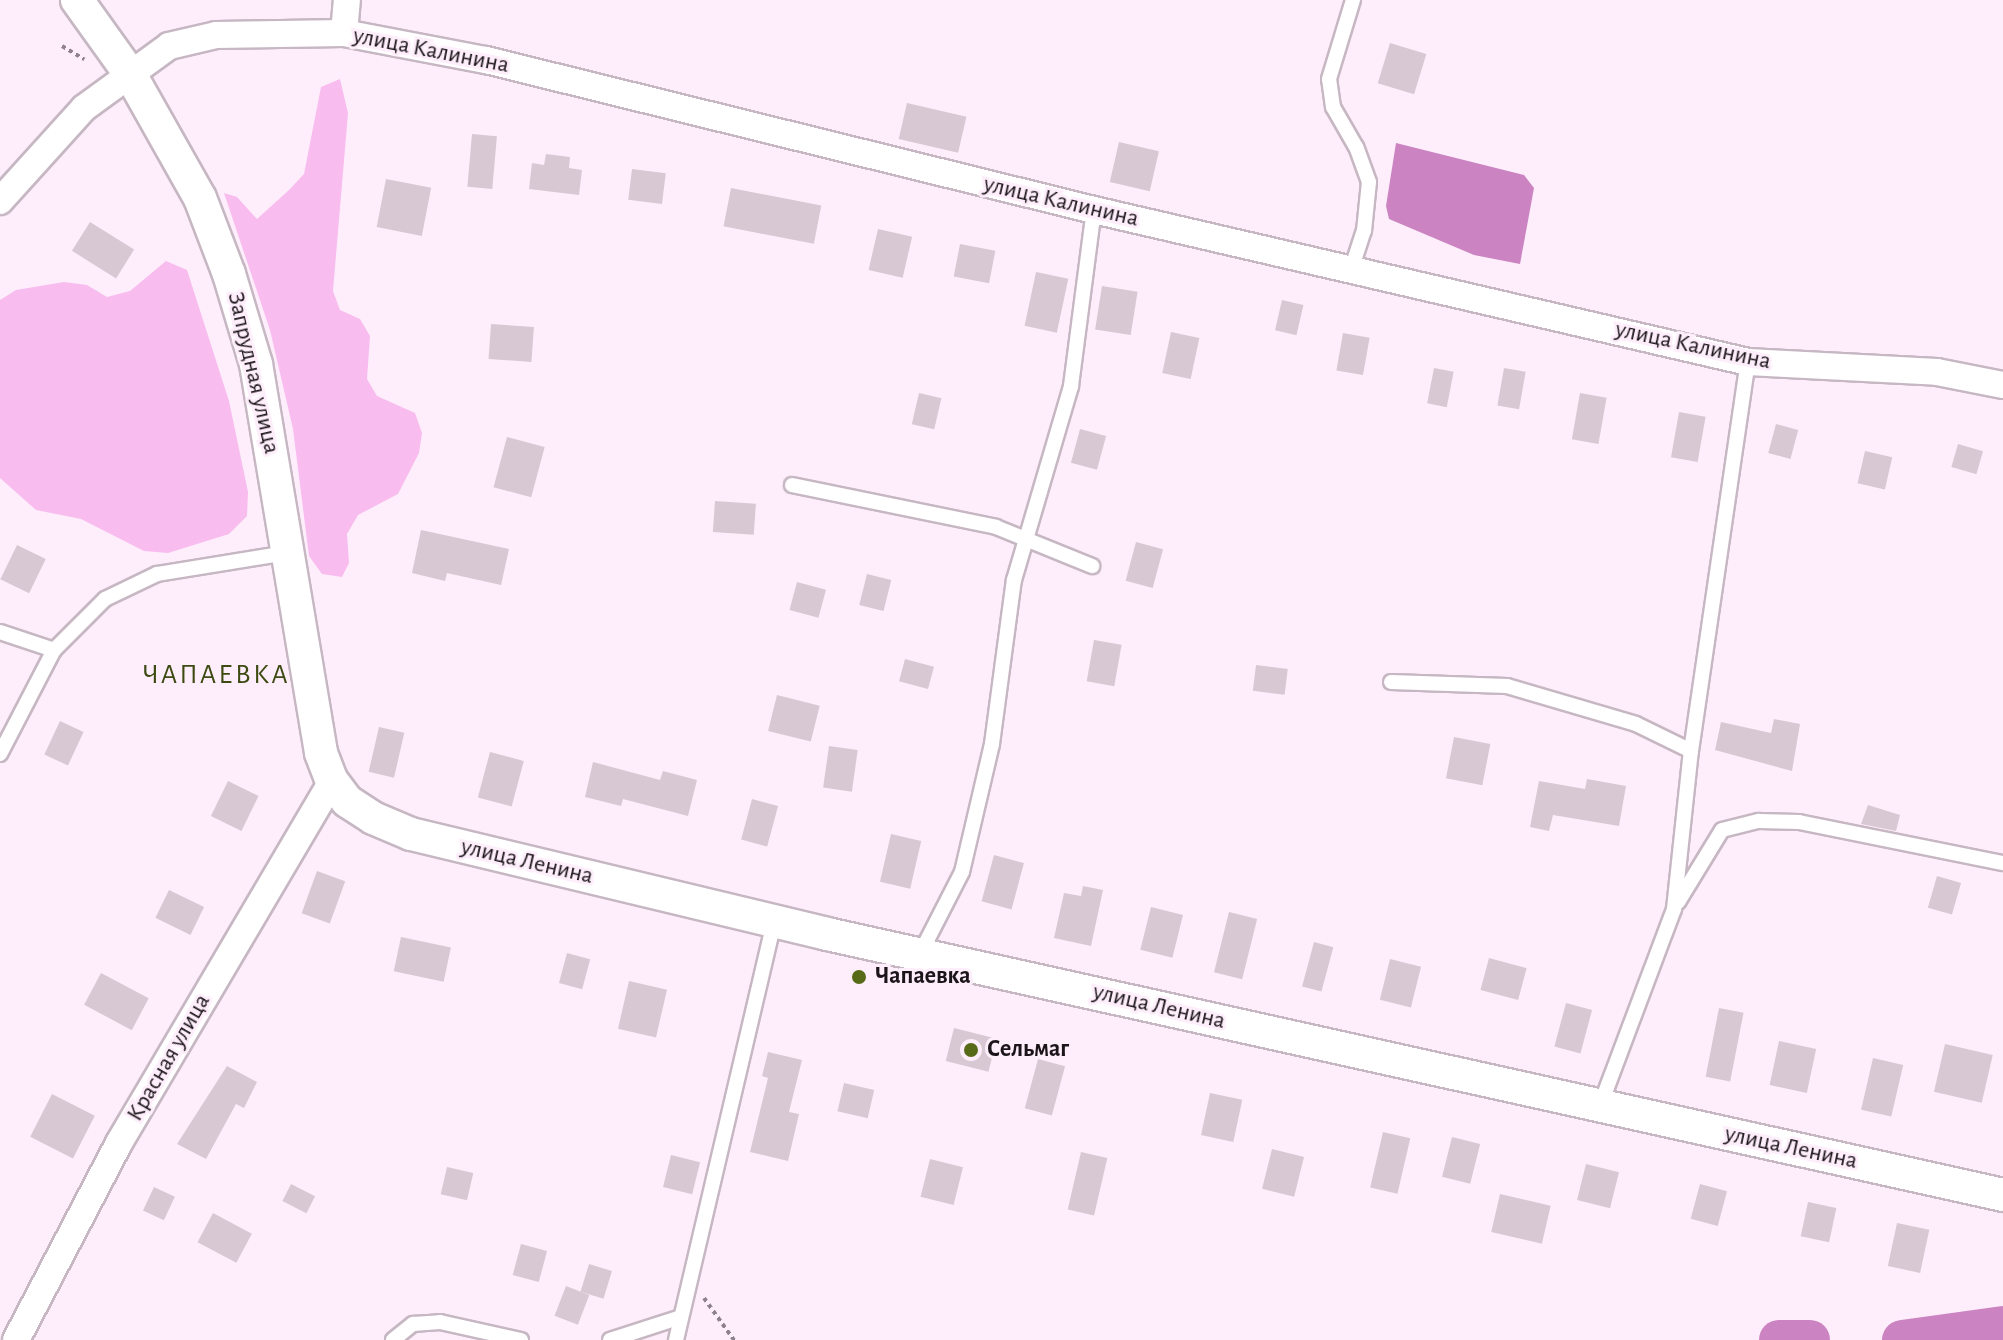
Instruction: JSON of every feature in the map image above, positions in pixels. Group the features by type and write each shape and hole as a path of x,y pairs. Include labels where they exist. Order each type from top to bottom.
{"street":[{"name":"Запрудная улица","path":"77,0 130,74 200,198 229,274 256,364 312,713 332,781"},
{"path":"344,33 347,0"},
{"name":"улица Калинина","path":"0,201 84,108 169,46 216,35 344,33 486,60 1094,210 1352,267 1748,362 1937,372 2003,385"},
{"name":"улица Ленина","path":"332,781 347,801 411,834 774,921 2003,1195"},
{"name":"Красная улица","path":"16,1340 119,1143 332,781"}],"lane":[{"path":"1352,267 1364,231 1369,182 1333,107 1329,79 1353,0"},
{"path":"920,954 962,872 992,744 1023,539 1071,386 1094,210"},
{"path":"1674,909 1691,751 1748,362"},
{"path":"792,485 996,527 1092,566"},
{"path":"0,754 54,650 105,599 157,574 288,553"},
{"path":"0,632 54,650"},
{"path":"1391,682 1507,686 1636,724 1691,751"},
{"path":"1600,1106 1674,909 1722,830 1759,821 1799,822 2003,863"},
{"path":"676,1340 678,1318 774,921"},
{"path":"610,1340 678,1318"},
{"path":"393,1340 413,1324 440,1322 521,1340"}],"path":[{"path":"62,46 84,59"},
{"path":"688,1277 734,1340"}],"shaded area":[{"path":"340,79 348,113 333,291 340,310 360,319 370,336 367,379 377,396 415,413 422,433 419,453 398,494 358,515 347,534 349,563 342,577 322,574 309,556 293,429 270,330 224,193 237,197 257,219 289,190 304,174 321,87"},
{"path":"1396,143 1524,175 1534,188 1520,264 1474,255 1389,219 1386,206"},
{"path":"166,261 187,270 229,401 248,492 247,516 229,534 168,553 144,551 81,519 36,510 0,478 0,300 16,290 64,282 87,285 107,297 130,291"}],"building":[{"path":"1390,43 1426,54 1414,94 1378,83"},
{"path":"907,103 966,117 958,153 899,139"},
{"path":"472,134 497,136 492,189 467,187"},
{"path":"1119,142 1159,151 1150,191 1110,182"},
{"path":"546,154 570,157 569,168 582,170 579,195 529,189 532,163 544,165"},
{"path":"632,169 666,173 662,204 628,200"},
{"path":"386,179 431,188 422,236 377,227"},
{"path":"731,188 821,206 814,244 724,226"},
{"path":"90,222 134,250 116,278 72,251"},
{"path":"878,229 912,237 903,278 869,270"},
{"path":"960,244 995,251 989,283 954,276"},
{"path":"1036,272 1068,279 1057,333 1025,326"},
{"path":"1102,286 1138,292 1131,335 1095,329"},
{"path":"1282,300 1303,305 1296,335 1275,330"},
{"path":"491,324 534,327 531,362 489,359"},
{"path":"1171,332 1199,338 1191,379 1162,373"},
{"path":"1343,333 1370,338 1363,375 1336,370"},
{"path":"1434,368 1454,372 1447,407 1427,403"},
{"path":"1504,368 1526,372 1519,409 1497,405"},
{"path":"919,393 941,398 934,429 912,424"},
{"path":"1580,393 1607,398 1598,444 1572,439"},
{"path":"1679,412 1706,417 1698,462 1671,457"},
{"path":"1776,424 1798,430 1790,459 1768,453"},
{"path":"1080,429 1106,436 1097,470 1071,463"},
{"path":"507,437 545,447 531,497 494,487"},
{"path":"1958,444 1983,451 1976,474 1951,467"},
{"path":"1865,451 1892,457 1885,489 1858,483"},
{"path":"715,501 756,504 754,535 713,532"},
{"path":"421,530 509,549 501,585 447,573 445,581 412,573"},
{"path":"1136,542 1163,549 1153,588 1126,581"},
{"path":"17,545 46,559 29,593 0,579"},
{"path":"867,574 891,580 884,611 859,605"},
{"path":"797,582 826,590 818,618 789,610"},
{"path":"1094,640 1122,645 1114,686 1087,681"},
{"path":"905,659 934,667 928,689 899,681"},
{"path":"1256,665 1288,669 1285,695 1253,691"},
{"path":"777,695 820,706 811,742 768,731"},
{"path":"1774,719 1800,724 1792,771 1715,750 1721,722 1771,733"},
{"path":"60,721 84,732 68,766 44,755"},
{"path":"379,727 404,733 394,778 369,772"},
{"path":"1454,737 1490,744 1482,785 1446,778"},
{"path":"829,746 858,750 852,792 823,788"},
{"path":"490,752 524,761 512,806 478,797"},
{"path":"593,762 660,780 663,771 697,780 688,816 623,799 621,806 585,797"},
{"path":"1587,779 1626,786 1619,826 1553,815 1549,831 1530,827 1539,781 1585,789"},
{"path":"228,781 259,796 241,831 211,816"},
{"path":"752,799 778,806 767,847 741,840"},
{"path":"1868,805 1900,815 1896,831 1861,824"},
{"path":"891,834 921,841 910,889 880,882"},
{"path":"994,855 1024,863 1012,909 982,901"},
{"path":"317,871 345,881 330,924 302,913"},
{"path":"1937,876 1961,883 1952,915 1928,908"},
{"path":"1083,886 1103,890 1091,946 1054,938 1064,893 1081,896"},
{"path":"169,890 204,907 190,935 155,918"},
{"path":"1151,907 1183,915 1172,958 1140,950"},
{"path":"1229,912 1257,919 1242,979 1214,972"},
{"path":"401,937 451,948 444,982 394,971"},
{"path":"1314,942 1333,947 1321,992 1302,986"},
{"path":"567,953 590,959 582,989 559,983"},
{"path":"1489,958 1527,968 1518,1000 1480,990"},
{"path":"1390,959 1421,967 1411,1007 1380,1000"},
{"path":"101,973 149,998 132,1030 84,1005"},
{"path":"629,981 667,990 656,1038 618,1029"},
{"path":"1566,1003 1592,1010 1580,1053 1554,1046"},
{"path":"1719,1008 1744,1013 1730,1081 1706,1077"},
{"name":"Сельмаг","path":"954,1028 997,1039 988,1072 946,1061"},
{"path":"1779,1041 1816,1049 1807,1093 1770,1085"},
{"path":"1945,1044 1993,1055 1982,1103 1934,1092"},
{"path":"768,1052 802,1060 789,1112 799,1114 788,1161 750,1152 768,1078 762,1076"},
{"path":"1873,1058 1903,1065 1891,1117 1861,1110"},
{"path":"1038,1059 1065,1066 1052,1116 1025,1108"},
{"path":"227,1066 257,1082 244,1108 236,1104 206,1159 177,1144"},
{"path":"844,1083 874,1090 868,1118 837,1111"},
{"path":"1210,1093 1242,1100 1233,1142 1201,1135"},
{"path":"52,1094 95,1116 73,1159 30,1137"},
{"path":"1383,1132 1410,1138 1397,1194 1370,1188"},
{"path":"1452,1137 1480,1144 1470,1184 1442,1177"},
{"path":"1272,1149 1304,1157 1294,1197 1262,1189"},
{"path":"1081,1152 1107,1158 1094,1216 1068,1209"},
{"path":"671,1155 700,1162 692,1194 663,1187"},
{"path":"930,1159 963,1167 954,1205 921,1197"},
{"path":"1586,1164 1619,1172 1610,1208 1577,1200"},
{"path":"447,1167 473,1173 467,1200 441,1194"},
{"path":"291,1184 315,1196 306,1213 282,1201"},
{"path":"1700,1184 1727,1191 1718,1226 1691,1219"},
{"path":"154,1187 175,1197 164,1220 143,1211"},
{"path":"1500,1194 1551,1206 1542,1244 1491,1232"},
{"path":"1808,1202 1836,1208 1829,1242 1801,1236"},
{"path":"213,1213 252,1234 236,1263 198,1242"},
{"path":"1897,1223 1929,1230 1920,1273 1888,1266"},
{"path":"521,1244 547,1251 539,1282 513,1275"},
{"path":"589,1264 612,1271 603,1299 581,1292"},
{"path":"566,1286 589,1295 578,1325 555,1316"}],"waterway":[{"path":"1902,1340 2003,1326"},
{"path":"1779,1340 1810,1340"}],"place":[{"name":"Чапаевка","path":"859,977"},
{"name":"Сельмаг","path":"971,1050"}],"district":[{"name":"ЧАПАЕВКА","path":"216,675"}]}
